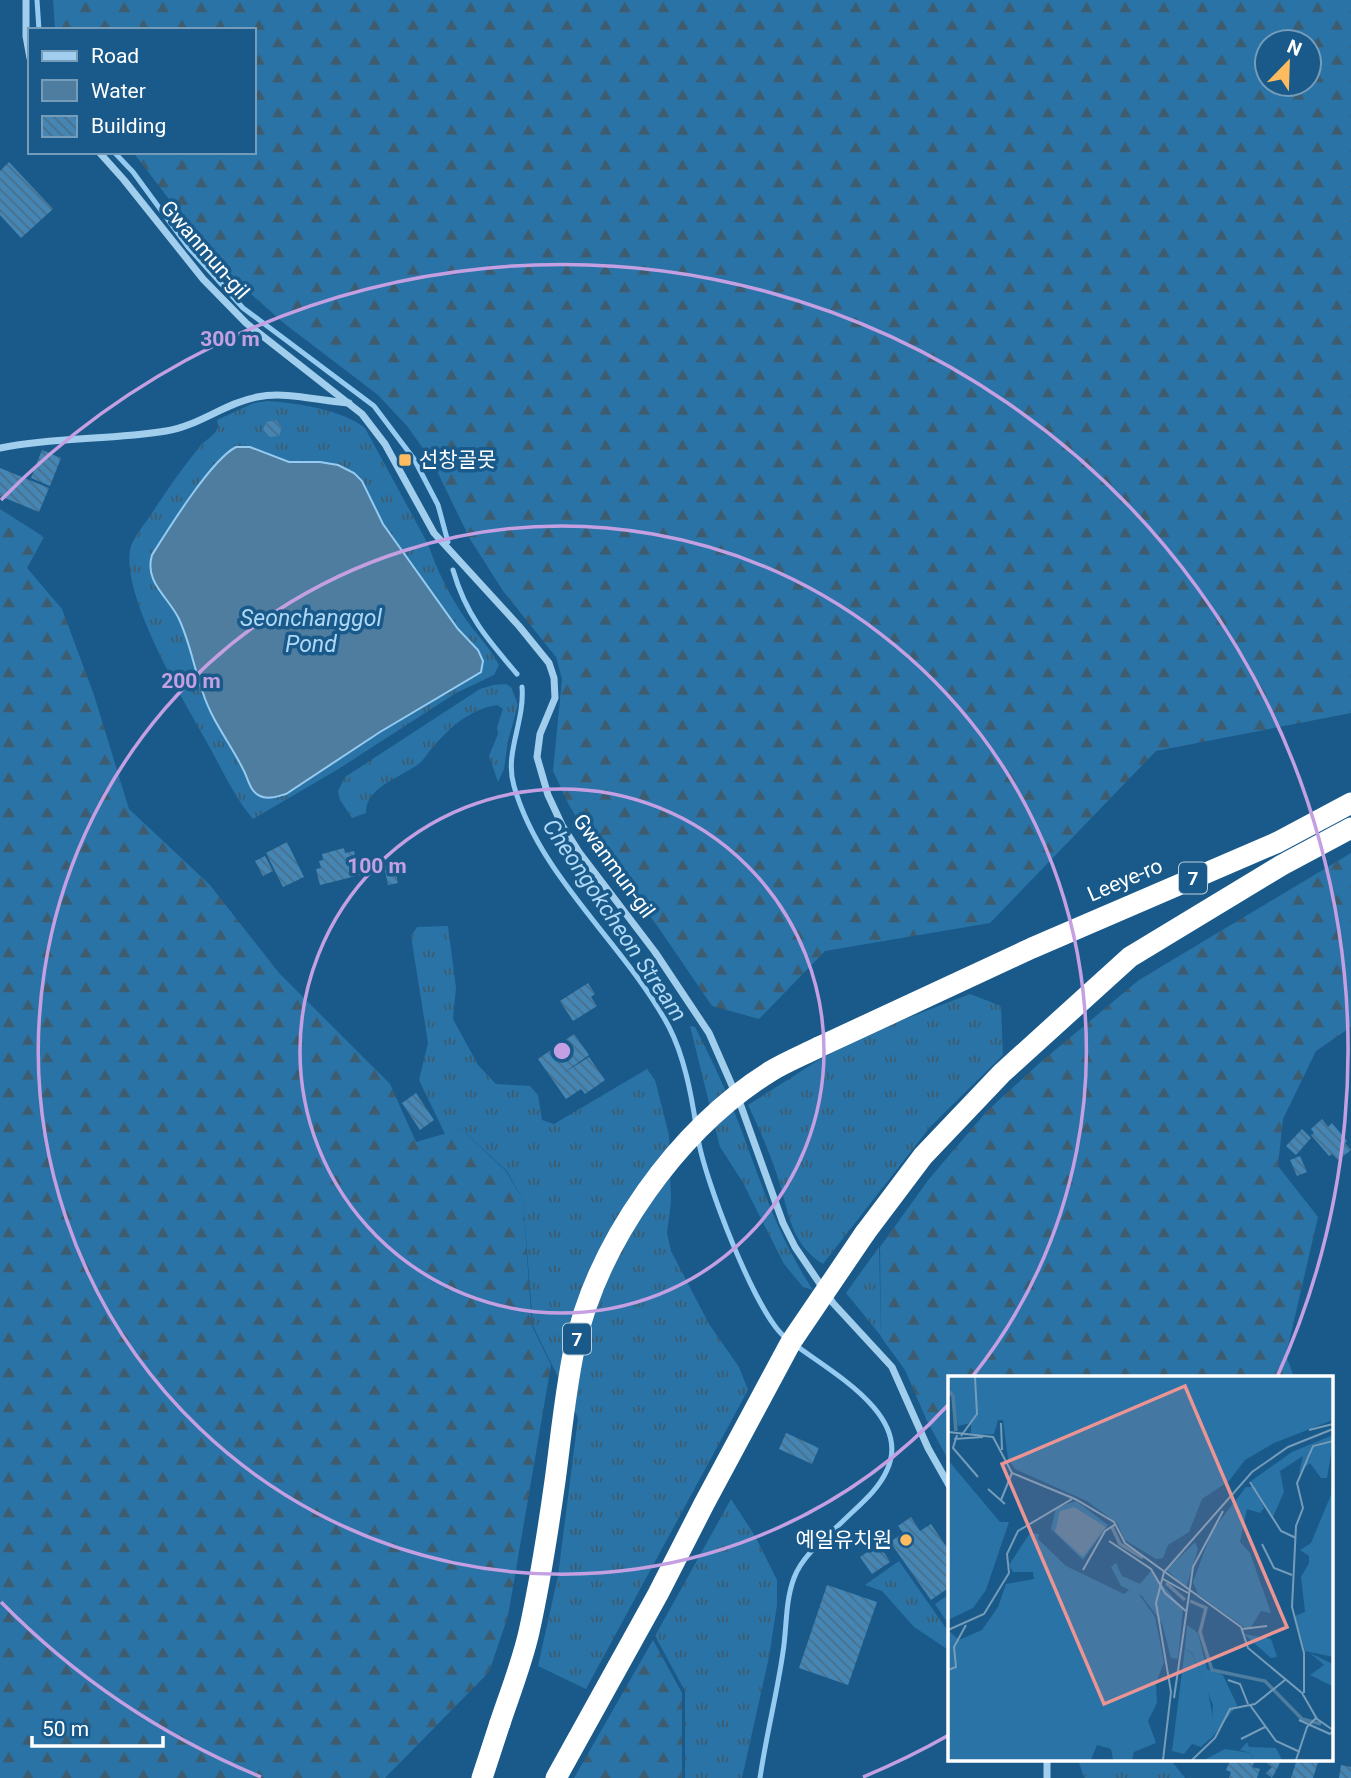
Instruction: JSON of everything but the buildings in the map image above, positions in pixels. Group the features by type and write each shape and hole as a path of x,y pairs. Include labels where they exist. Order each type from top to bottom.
{"highway":[{"name":"Leeye-ro","path":"482,1778 528,1633 555,1483 574,1348 597,1280 616,1241 647,1192 685,1143 724,1105 772,1070 1032,948 1278,842 1351,803"},
{"name":"7","path":"556,1778 658,1594 791,1342 864,1233 923,1156 1002,1073 1130,957 1282,865 1351,828"}],"street":[{"path":"26,0 28,47"},
{"name":"Gwanmun-gil","path":"101,154 190,263 246,323 349,403 368,421 385,444 434,533 519,625 549,663 554,678 555,698 540,734 537,757 548,795 562,825 586,862 675,979 709,1033 741,1106 783,1223 795,1247 833,1303 892,1367 928,1448 948,1483"},
{"path":"0,448 40,441 116,438 171,430 258,397 280,395 349,403"},
{"path":"1047,1760 1047,1778"}],"green space":[{"path":"53,0 1351,0 1351,713 1156,751 990,923 825,951 759,1019 712,1006 656,924 596,850 569,805 553,771 562,679 556,657 503,591 470,539 432,461 407,426 378,395 285,324 244,288 201,241 135,154 256,154 256,28 55,28"},
{"name":"Seonchanggol Pond","path":"268,401 332,412 365,428 428,544 450,594 499,665 494,675 456,693 340,768 253,819 227,779 154,643 134,589 130,565 131,546 137,535 187,463 216,431 217,420 254,403"},
{"path":"0,509 44,537 27,568 62,609 94,695 129,809 210,885 279,973 390,1084 416,1142 461,1129 506,1171 523,1200 532,1326 551,1365 508,1616 489,1672 385,1778 0,1778"},
{"path":"506,684 511,687 518,705 504,769 498,782 489,756 498,734 497,727 503,709 497,705 470,714 455,725 420,763 378,789 367,804 366,813 352,818 340,800 338,791 345,777 480,689"},
{"path":"1351,853 1351,1027 1316,1051 1283,1119 1278,1166 1318,1217 1286,1355 1294,1376 948,1376 948,1459 927,1421 905,1370 881,1337 880,1247 929,1179 987,1111 1139,980"},
{"path":"448,926 456,988 453,1019 478,1065 496,1084 530,1086 538,1095 542,1120 554,1124 647,1069 655,1080 669,1135 671,1202 667,1233 671,1251 709,1324 739,1367 748,1390 586,1689 538,1666 558,1576 578,1418 533,1326 523,1200 507,1171 461,1129 445,1134 419,1080 428,1043 411,936 417,927"},
{"path":"970,994 1001,1006 1003,1055 930,1127 823,1264 812,1256 797,1236 771,1157 748,1105 822,1058 879,1029"},
{"path":"690,1026 695,1027 714,1065 781,1231 813,1290 803,1287 784,1264 742,1181 720,1147"},
{"path":"879,1247 881,1336 846,1293"},
{"path":"731,1499 755,1536 777,1580 777,1605 769,1657 742,1778 685,1778 685,1691 655,1636"},
{"path":"899,1561 948,1631 948,1650 914,1627 882,1591 865,1585"},
{"path":"948,1595 948,1624 935,1604"},
{"path":"653,1640 682,1693 682,1778 574,1778"},
{"path":"1078,1760 1171,1760 1185,1778 1084,1778"}],"water":[{"name":"Seonchanggol Pond","path":"236,447 250,447 289,462 338,465 354,473 362,481 383,524 458,629 478,650 483,661 481,672 380,732 286,794 270,798 260,796 254,791 216,722 203,693 182,626 154,581 150,564 152,555 179,512 215,466"}],"waterway":[{"name":"Cheongokcheon Stream","path":"37,0 39,28"},
{"name":"Cheongokcheon Stream","path":"116,154 133,172 188,247 243,308 374,406 414,459 438,505 448,542"},
{"name":"Cheongokcheon Stream","path":"453,570 471,613 487,638 517,674"},
{"name":"Cheongokcheon Stream","path":"522,687 521,713 511,762 514,786 526,819 563,881 630,967 669,1027 683,1062 696,1125"},
{"name":"Cheongokcheon Stream","path":"698,1138 710,1183 733,1244 760,1303 786,1338"},
{"name":"Cheongokcheon Stream","path":"760,1778 781,1668 789,1596 794,1578 802,1562 878,1485 887,1470 892,1450 888,1431 878,1413 863,1396 794,1344"}],"place":[{"name":"선창골못","path":"405,460"},
{"name":"예일유치원","path":"906,1540"}]}
